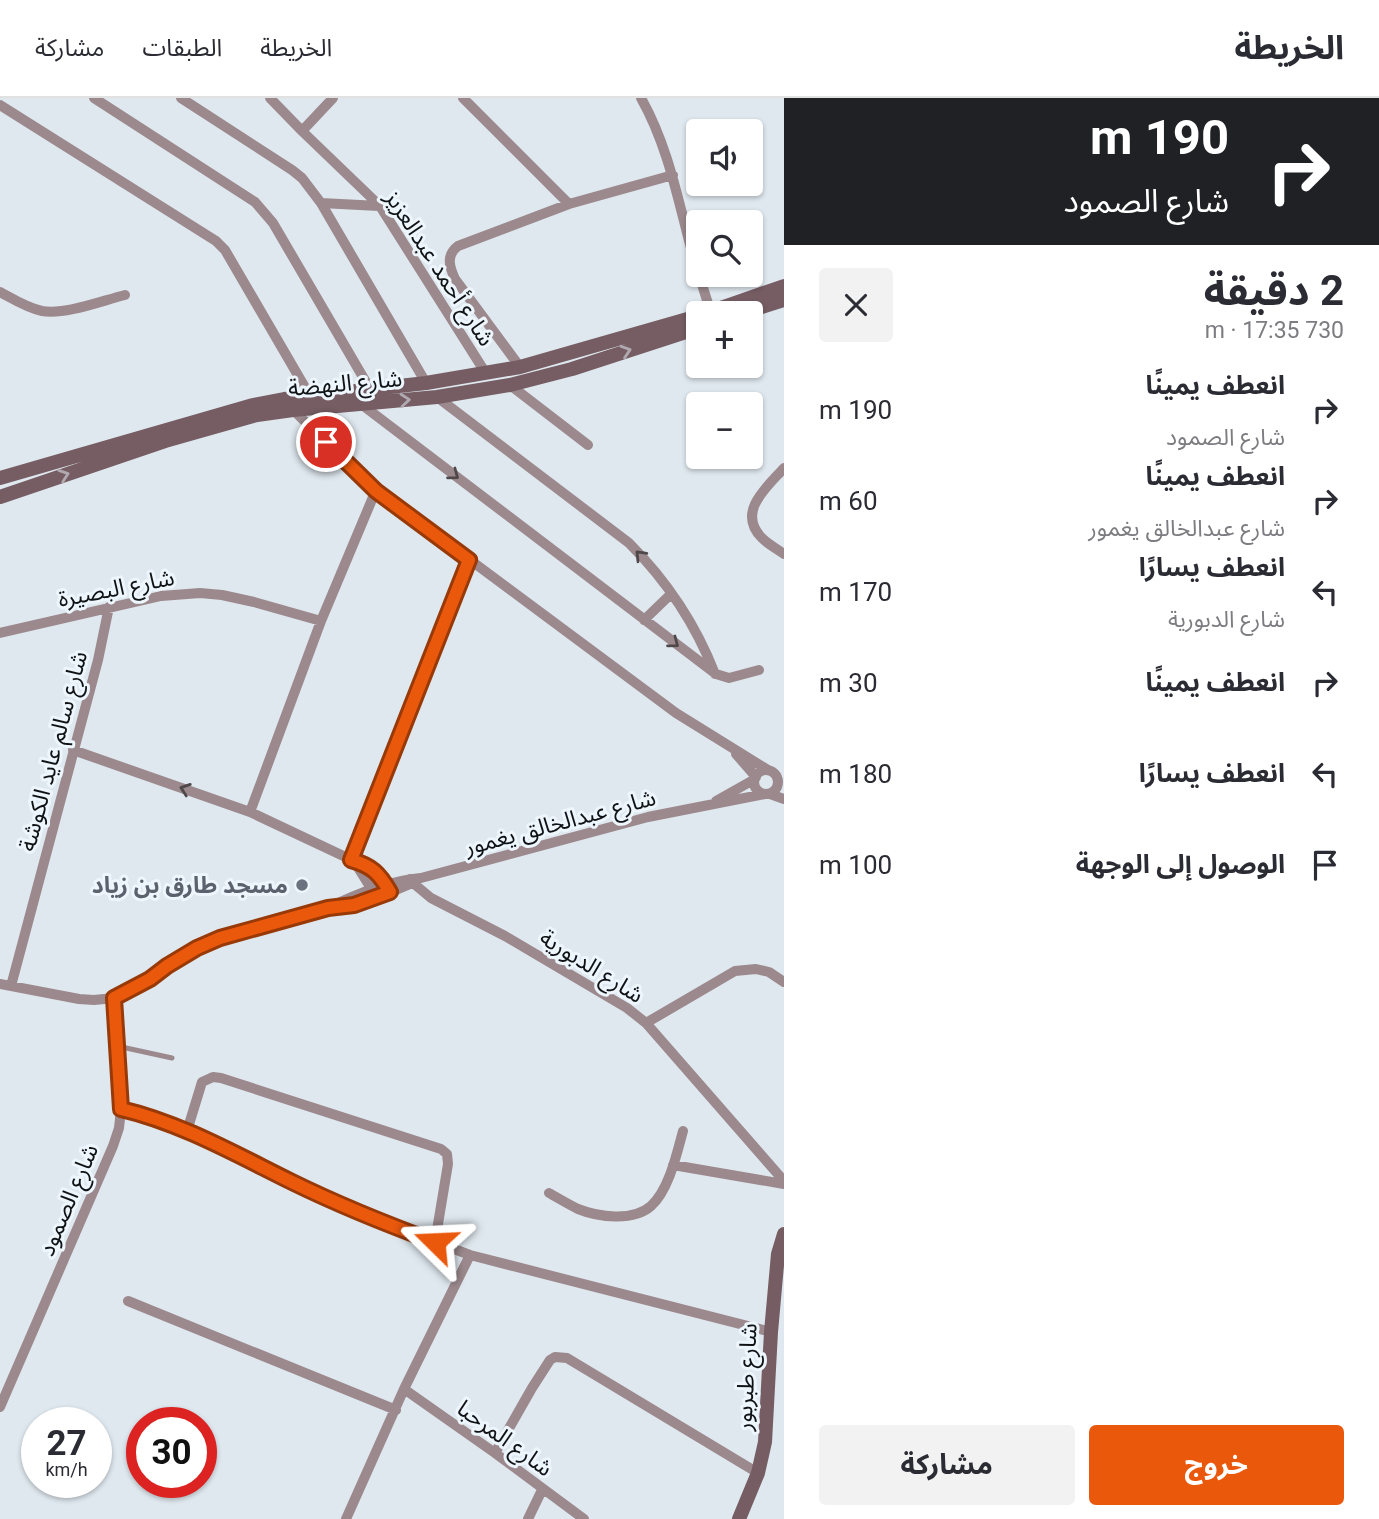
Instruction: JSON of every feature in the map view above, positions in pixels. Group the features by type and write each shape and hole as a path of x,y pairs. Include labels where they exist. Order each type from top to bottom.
{"street":[{"path":"94,98 255,202 273,223 370,389"},
{"path":"181,98 302,178 321,203 426,383"},
{"name":"شارع أحمد عبدالعزيز","path":"270,98 380,206 485,372"},
{"path":"302,131 333,98"},
{"path":"463,98 569,204"},
{"path":"641,98 659,133 686,226"},
{"path":"0,104 216,241 225,250 310,396"},
{"path":"520,367 455,279 450,268 451,251 569,204 673,175"},
{"path":"321,203 380,206"},
{"name":"شارع النهضة","path":"742,301 784,286"},
{"path":"0,292 41,310 63,310 125,295"},
{"path":"763,307 784,300"},
{"name":"شارع النهضة","path":"1,476 233,410 285,399 426,383 520,367 686,320"},
{"name":"شارع النهضة","path":"4,496 165,441 257,415 437,397 510,385 572,369 686,332"},
{"path":"510,385 588,445"},
{"path":"437,397 629,543 659,575 697,632 716,674"},
{"path":"361,404 716,674 729,678 759,670"},
{"path":"293,410 376,491 676,713 776,776 778,787 767,794"},
{"path":"784,468 756,501 751,511 758,534 784,554"},
{"path":"1,476 4,496"},
{"path":"250,812 321,621 376,491"},
{"path":"352,860 469,560"},
{"name":"شارع البصيرة","path":"0,633 161,596 200,593 254,602 321,621"},
{"path":"644,620 671,594"},
{"name":"شارع سالم عايد الكوشة","path":"11,986 98,660 109,607"},
{"path":"731,749 755,778 755,787 761,793 784,799"},
{"path":"73,750 250,812 361,862 374,870 388,888"},
{"path":"755,778 760,772 776,776"},
{"name":"شارع عبدالخالق يغمور","path":"709,804 755,778"},
{"name":"شارع عبدالخالق يغمور","path":"0,984 79,999 114,998 181,957 230,936 328,908 354,905 388,888 648,817 767,794"},
{"path":"352,860 374,893"},
{"name":"شارع الدبورية","path":"415,880 431,898 505,936 618,1003 646,1023 784,1182"},
{"path":"646,1023 735,971 756,969 769,972 784,982"},
{"name":"شارع الصمود","path":"0,1406 119,1128 121,1109 114,998"},
{"path":"187,1131 202,1082 213,1077 441,1149 447,1154 448,1164 435,1242"},
{"path":"121,1109 187,1131 366,1216 470,1255 771,1332"},
{"path":"549,1193 578,1209 592,1213 620,1217 639,1213 652,1205 662,1191 673,1165 682,1131"},
{"path":"673,1165 784,1182"},
{"name":"شارع طبربور","path":"739,1519 758,1473 765,1442 771,1332 780,1282 778,1254 784,1234"},
{"path":"346,1519 404,1389 470,1255"},
{"path":"128,1301 396,1410"},
{"path":"495,1453 531,1388 550,1360 561,1357 758,1473"},
{"name":"شارع المرحبا","path":"404,1389 584,1519"},
{"path":"528,1519 542,1490"}],"lane":[{"path":"117,1046 172,1058"}],"place":[{"name":"مسجد طارق بن زياد","path":"302,885"}],"route":[{"path":"326,442 376,491 469,560 351,860 366,864 374,870 390,892 354,905 328,908 220,938 197,948 150,979 114,998 121,1109 187,1131 366,1216 435,1242"}]}
